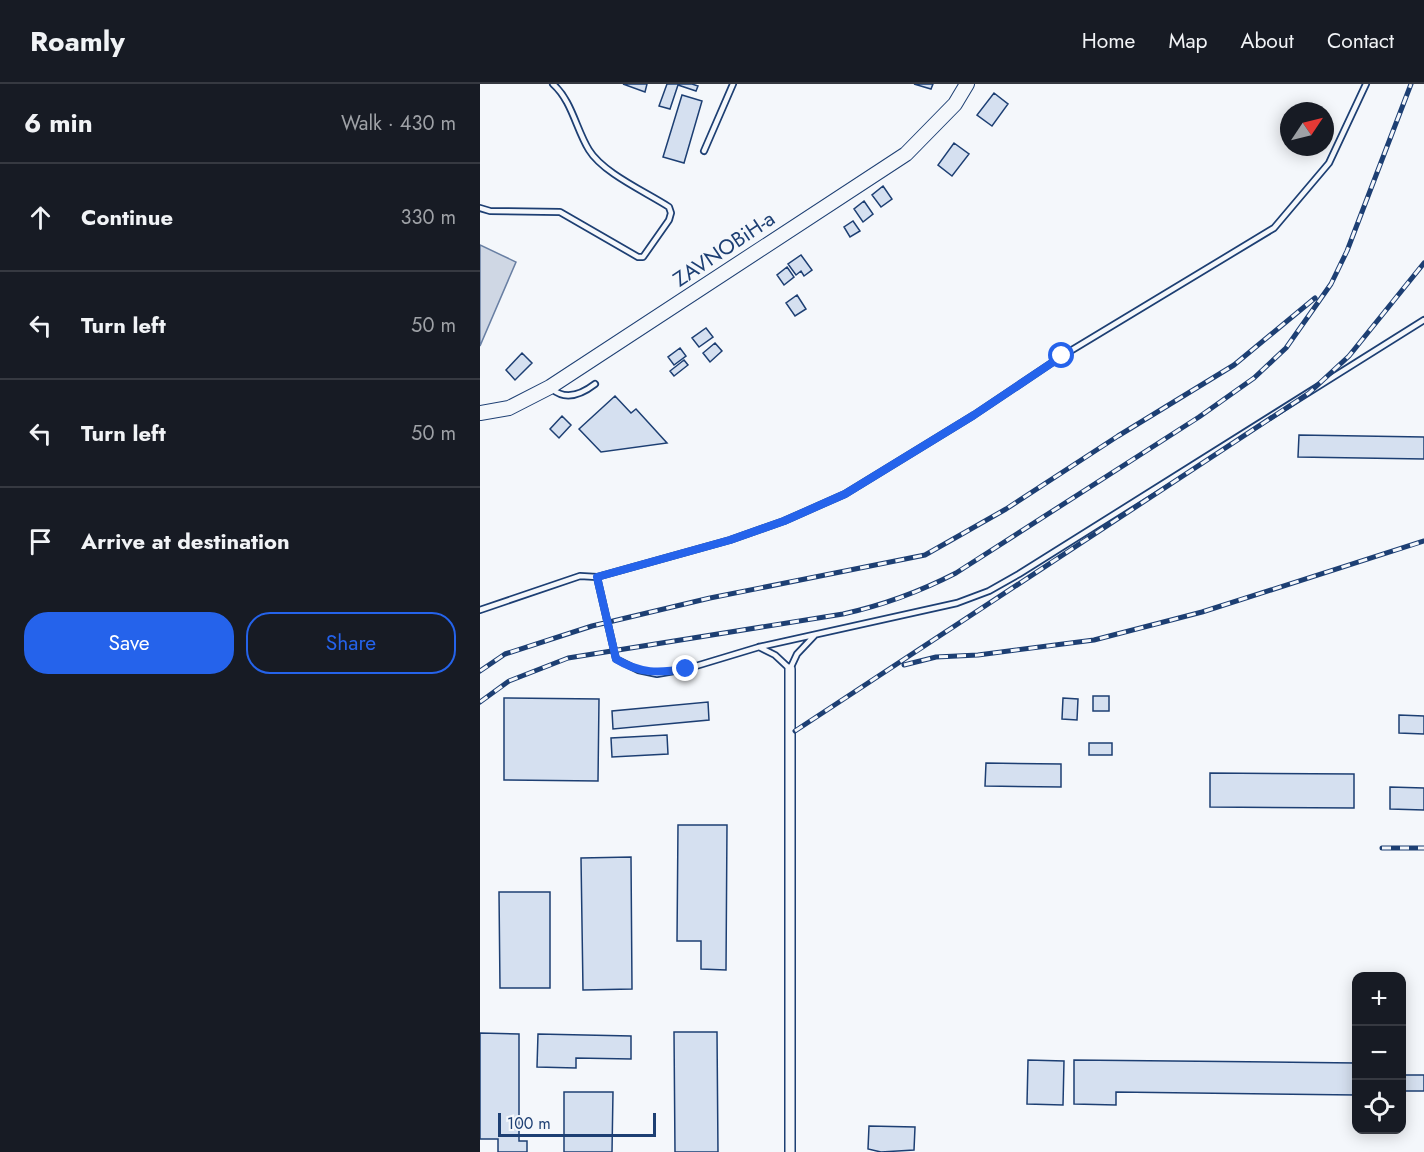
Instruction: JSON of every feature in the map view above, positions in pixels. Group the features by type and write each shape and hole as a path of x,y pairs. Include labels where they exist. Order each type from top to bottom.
{"main road":[{"name":"ZAVNOBiH-a","path":"480,413 509,408 550,387 906,154 955,104 967,84"}],"street":[{"path":"789,1152 790,669"}],"lane":[{"path":"480,208 490,211 545,209 560,212 638,257 644,257 669,220 671,213 669,207 598,162 589,150 562,92 554,84"},
{"path":"704,151 733,84"},
{"path":"480,610 580,576 597,577 730,540 784,521 845,494 974,415 1062,356 1274,228 1329,163 1366,84"},
{"path":"597,577 616,659 632,668 657,674 686,669 759,646 957,603 989,591 1424,320"},
{"path":"550,387 559,394 574,395 583,393 595,384"},
{"path":"759,646 775,655 790,669 797,654 816,634"}],"shaded area":[{"path":"480,245 516,262 480,346"}],"building":[{"path":"623,84 647,84 645,92"},
{"path":"667,84 698,86 696,91 678,85 670,109 659,106"},
{"path":"914,84 933,84 931,89"},
{"path":"994,93 1008,104 992,126 977,115"},
{"path":"682,95 702,101 684,163 663,157"},
{"path":"954,143 969,154 952,176 938,165"},
{"path":"883,186 892,199 881,207 872,195"},
{"path":"864,201 873,214 863,222 854,209"},
{"path":"853,221 860,231 850,237 844,227"},
{"path":"801,255 812,270 804,276 801,271 796,275 788,264"},
{"path":"787,267 794,277 784,285 777,275"},
{"path":"797,295 806,309 795,316 786,303"},
{"path":"706,328 713,337 699,347 692,338"},
{"path":"715,343 722,351 710,362 703,353"},
{"path":"680,348 686,356 674,365 668,357"},
{"path":"522,353 532,363 515,380 506,370"},
{"path":"684,360 688,365 674,376 670,371"},
{"path":"615,396 631,413 636,409 667,443 601,452 579,429"},
{"path":"562,416 571,425 559,438 550,429"},
{"path":"1299,435 1424,437 1424,459 1298,457"},
{"path":"1093,696 1109,696 1109,711 1093,711"},
{"path":"504,698 599,699 598,781 504,780"},
{"path":"1063,698 1078,699 1077,720 1062,719"},
{"path":"708,702 709,720 613,729 612,711"},
{"path":"1399,715 1424,716 1424,734 1399,733"},
{"path":"667,735 668,754 612,757 611,738"},
{"path":"1089,743 1112,743 1112,755 1089,755"},
{"path":"986,763 1061,764 1061,787 985,786"},
{"path":"1210,773 1354,774 1354,808 1210,807"},
{"path":"1390,787 1424,788 1424,810 1390,809"},
{"path":"678,825 727,825 726,970 701,969 701,941 677,941"},
{"path":"631,857 632,989 583,990 581,858"},
{"path":"499,892 550,892 550,988 500,988"},
{"path":"674,1032 717,1032 718,1152 675,1152"},
{"path":"480,1033 519,1034 519,1141 527,1141 527,1152 498,1152 498,1139 480,1139"},
{"path":"538,1034 631,1036 631,1059 576,1058 576,1068 537,1067"},
{"path":"1028,1060 1064,1061 1063,1105 1027,1104"},
{"path":"1074,1060 1352,1063 1352,1095 1116,1092 1116,1105 1074,1104"},
{"path":"1406,1075 1424,1075 1424,1091 1406,1091"},
{"path":"564,1092 613,1092 612,1152 564,1152"},
{"path":"869,1126 915,1127 914,1150 881,1152 868,1149"}],"railway":[{"path":"480,702 509,681 568,658 843,614 915,592 956,573 1199,417 1254,378 1286,348 1331,284 1347,251 1411,84"},
{"path":"795,731 1309,393 1349,356 1424,263"},
{"path":"480,671 505,654 592,626 710,598 925,555 1006,509 1118,436 1234,365 1315,298"},
{"path":"904,665 936,657 978,655 1094,640 1202,612 1424,541"},
{"path":"1382,848 1424,848"}],"route":[{"path":"686,669 657,674 638,670 616,659 597,577 730,540 784,521 845,494 974,415 1062,356"}]}
